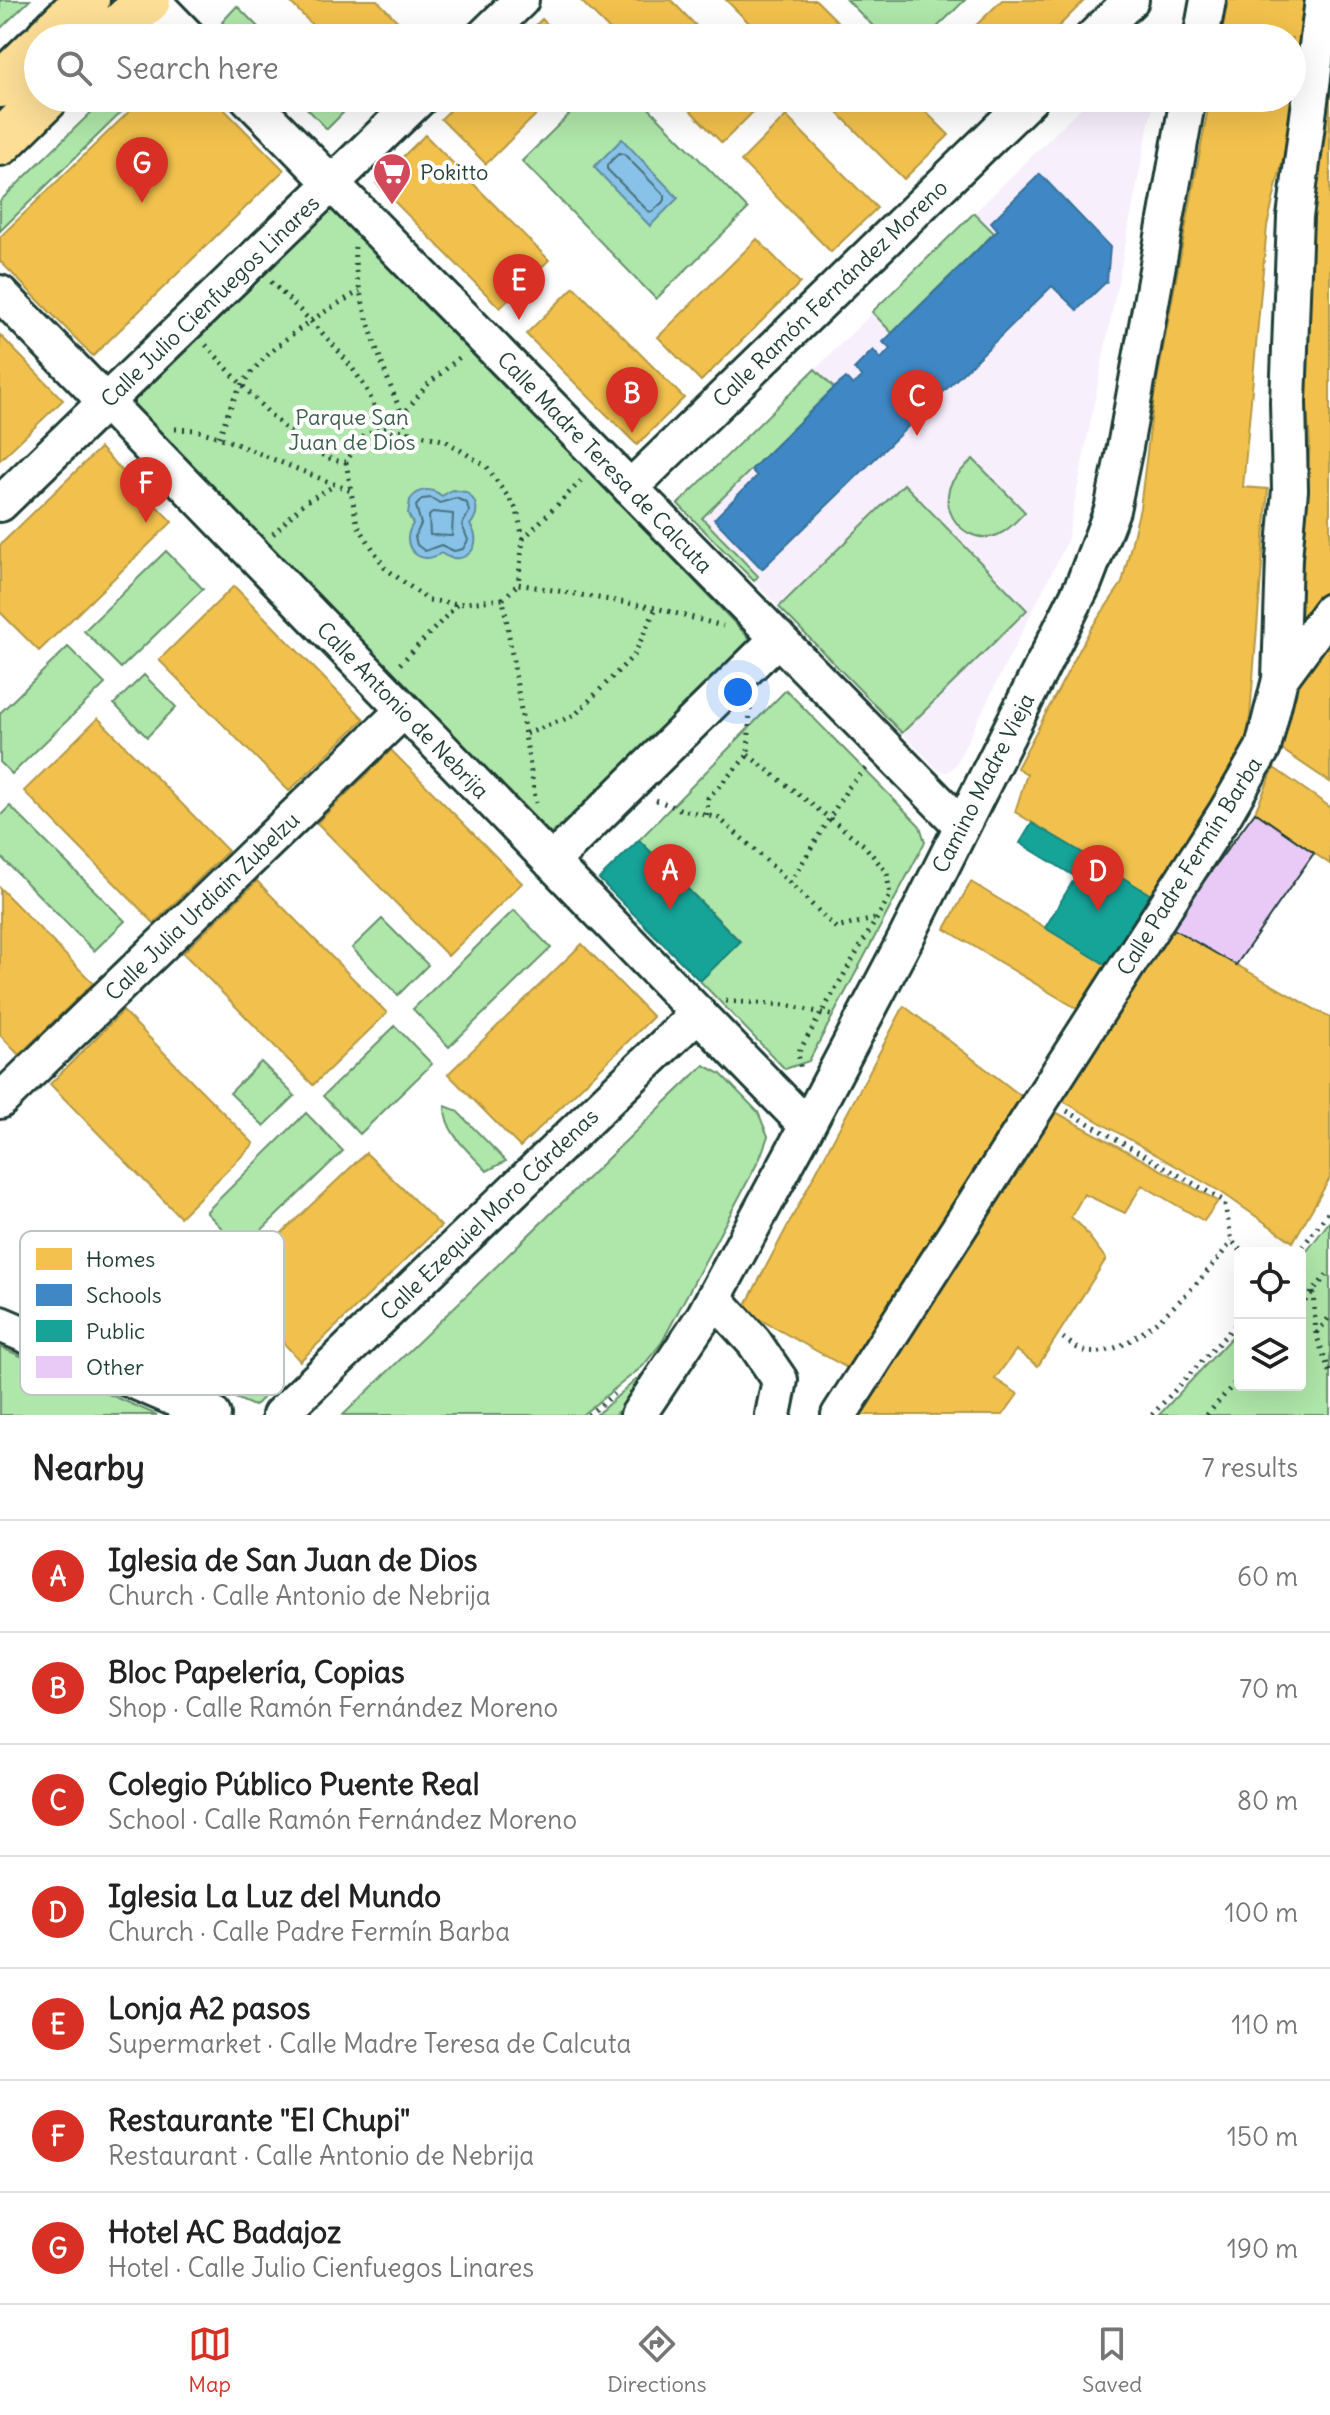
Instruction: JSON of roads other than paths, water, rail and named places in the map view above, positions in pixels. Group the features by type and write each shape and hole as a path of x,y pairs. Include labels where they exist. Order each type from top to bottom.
{"highway":[{"path":"62,24 87,0"},
{"path":"123,24 150,0"},
{"path":"0,85 24,62"},
{"path":"0,143 32,112"}],"street":[{"path":"150,0 175,24"},
{"path":"496,24 521,0"},
{"path":"1106,24 1131,0"},
{"name":"Calle Padre Fermín Barba","path":"839,1415 1226,812 1263,748 1280,679 1290,490 1288,402 1295,217 1323,0"},
{"name":"Calle Madre Teresa de Calcuta","path":"262,112 962,826"},
{"name":"Calle Julio Cienfuegos Linares","path":"0,504 406,112"},
{"name":"Calle Ramón Fernández Moreno","path":"630,488 1017,112"},
{"name":"Camino Madre Vieja","path":"638,1415 714,1298 807,1126 906,938 1084,583 1112,510 1185,112"},
{"name":"Calle Antonio de Nebrija","path":"0,293 807,1126"},
{"path":"1280,679 1330,611"},
{"path":"551,862 778,638"},
{"name":"Calle Julia Urdiain Zubelzu","path":"0,1101 404,710"},
{"name":"Calle Ezequiel Moro Cárdenas","path":"280,1415 698,1013"},
{"path":"714,1298 754,1342 780,1380 773,1415"},
{"path":"0,1324 20,1333"},
{"path":"166,1395 213,1415"}],"water":[{"path":"622,139 678,198 650,226 594,167"},
{"path":"425,490 442,496 452,490 466,492 475,503 476,512 470,525 474,533 474,547 464,557 449,557 441,553 426,558 419,556 408,540 413,524 408,514 410,500"}],"place":[{"name":"Hotel AC Badajoz","path":"142,203"},
{"name":"Pokitto","path":"392,206"},
{"name":"Lonja A2 pasos","path":"519,320"},
{"name":"Bloc Papelería, Copias","path":"632,433"},
{"name":"Colegio Público Puente Real","path":"917,436"},
{"name":"Restaurante \"El Chupi\"","path":"146,523"},
{"name":"Iglesia de San Juan de Dios","path":"670,910"},
{"name":"Iglesia La Luz del Mundo","path":"1098,911"}],"park label":[{"name":"Parque San Juan de Dios","path":"352,430"}]}
